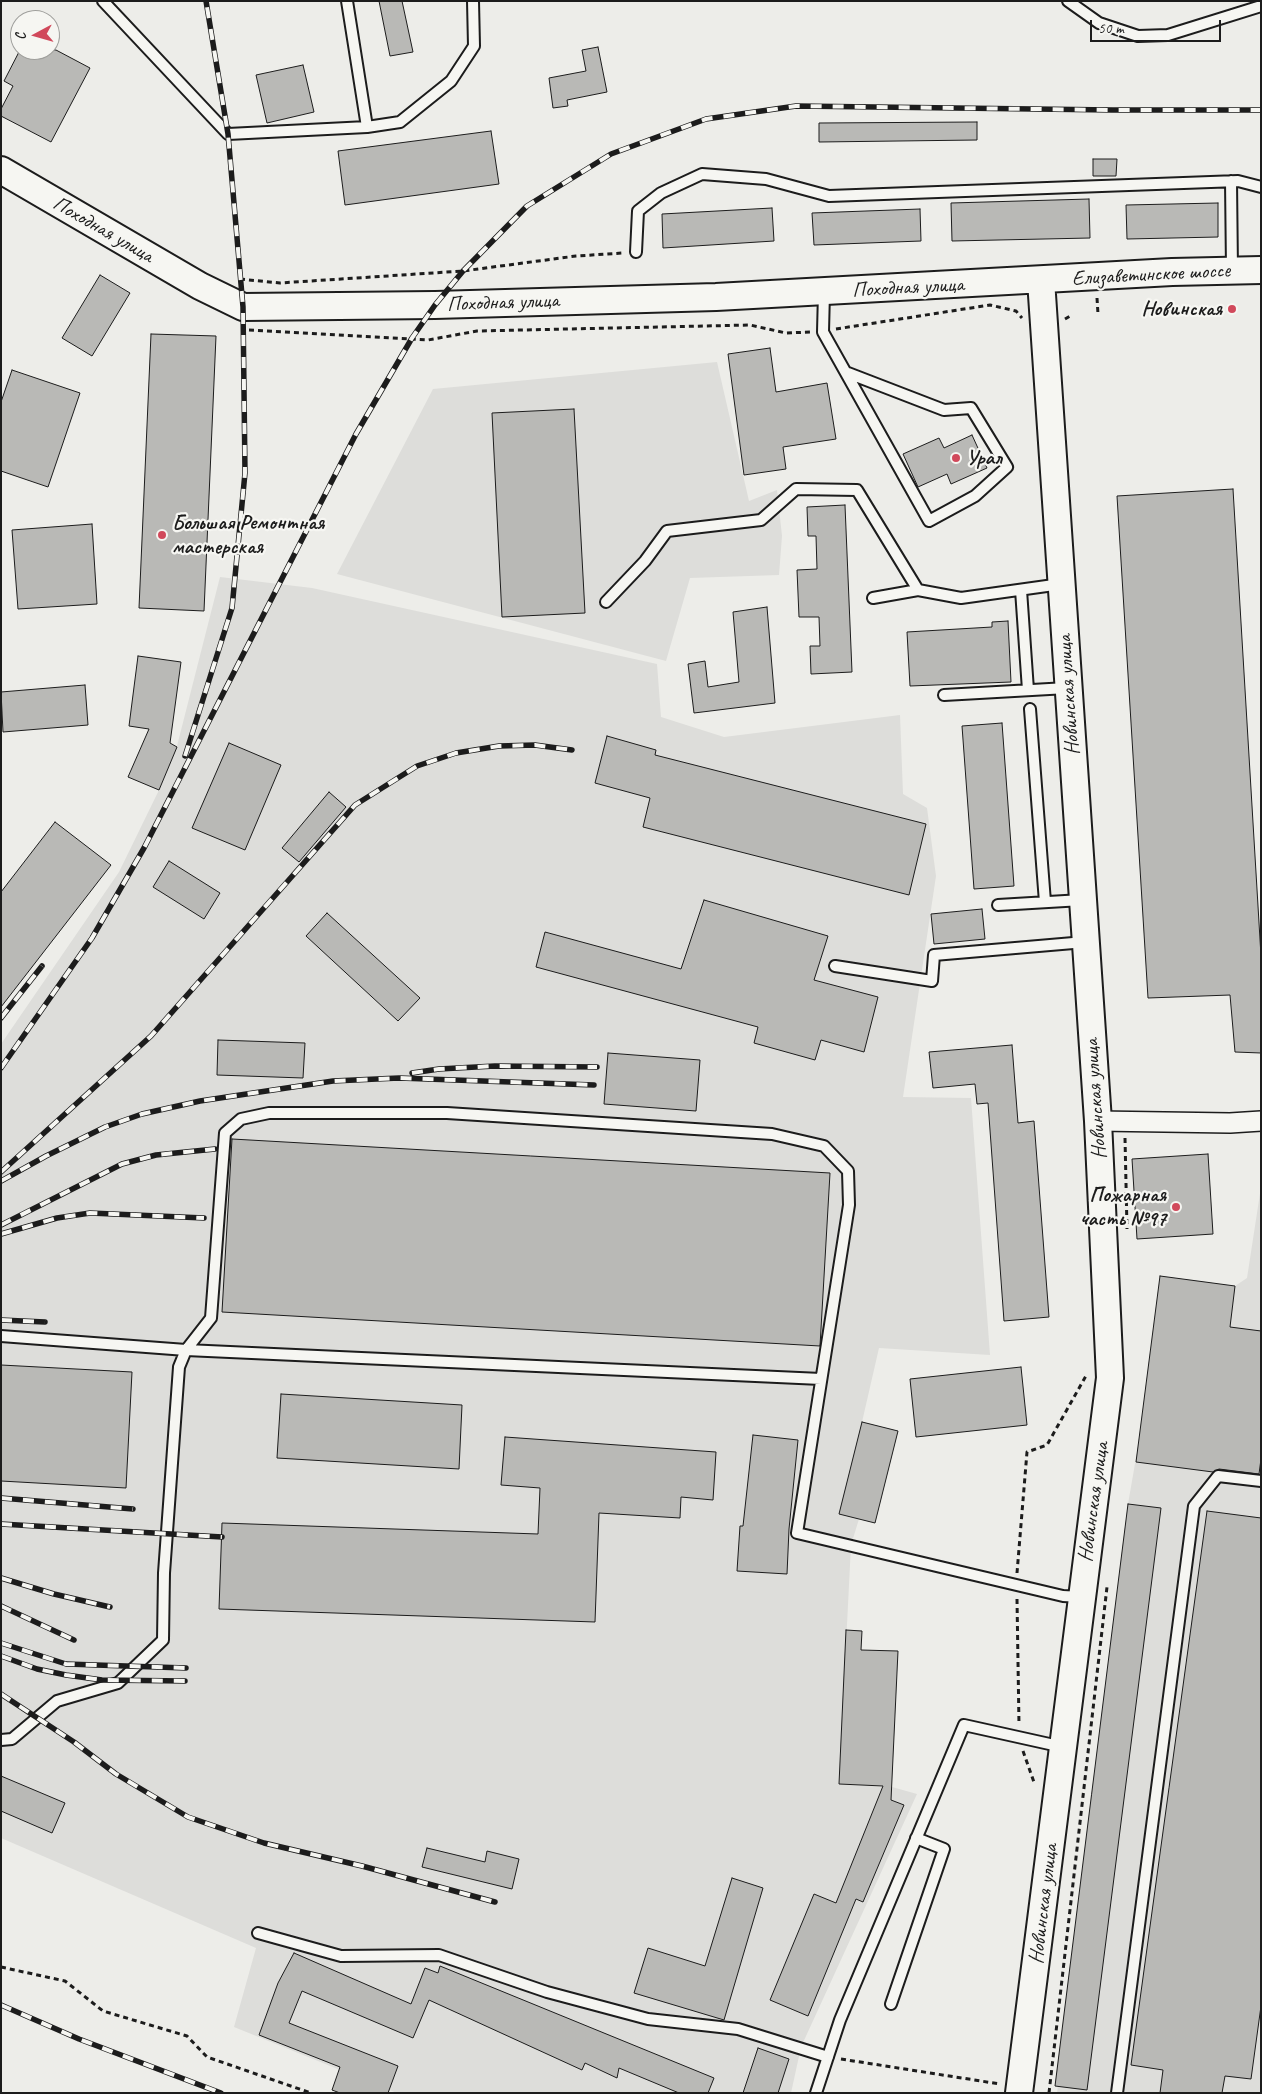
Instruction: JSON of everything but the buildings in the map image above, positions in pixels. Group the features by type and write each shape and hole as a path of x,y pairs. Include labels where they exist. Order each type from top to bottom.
{"main road":[{"name":"Походная улица","path":"1,170 200,286 243,307 435,305 824,292 1041,280"},
{"name":"Елизаветинское шоссе","path":"1041,280 1261,270"},
{"name":"Новинская улица","path":"1012,2089 1064,1747 1081,1597 1110,1378 1098,1121 1041,280"}],"street":[{"path":"1098,1121 1230,1123 1261,1121"}],"lane":[{"path":"103,1 228,134 367,127 400,122 451,81 474,46 473,1"},
{"path":"347,1 367,127"},
{"path":"1068,1 1099,23 1138,36 1168,35 1261,6"},
{"path":"636,252 638,210 661,193 702,174 766,179 829,196 1231,181 1261,187"},
{"path":"1231,181 1232,271"},
{"path":"824,292 823,332 848,373 929,521 975,496 1007,467 971,408 944,410 848,373"},
{"path":"606,602 645,560 667,531 761,520 796,489 857,490 918,590"},
{"path":"872,598 918,590 961,598 1061,584"},
{"path":"1021,590 1028,690"},
{"path":"944,696 1068,688"},
{"path":"1030,709 1044,902"},
{"path":"998,905 1083,900"},
{"path":"835,966 932,980 934,955 1086,942"},
{"path":"1,1740 12,1739 57,1700 118,1683 163,1640 164,1573 179,1366 186,1350 211,1318 225,1133 241,1119 269,1113 447,1113 772,1134 824,1146 848,1170 849,1204 797,1532 1063,1596 1081,1597"},
{"path":"1,1336 186,1350 821,1379"},
{"path":"1117,2093 1194,1506 1218,1476 1261,1481"},
{"path":"816,2093 840,2020 964,1725 1064,1747"},
{"path":"891,2004 944,1849 916,1838"},
{"path":"258,1932 341,1956 439,1955 556,1995 648,2019 738,2028 828,2057"}],"path":[{"path":"240,280 280,283 444,272 576,256 636,252"},
{"path":"1037,1791 1019,1737 1016,1585 1027,1452 1047,1445 1088,1373"},
{"path":"1,1967 65,1981 103,2011 187,2036 206,2057 311,2093"},
{"path":"828,2057 1012,2089"}],"shaded area":[{"path":"717,362 749,501 777,490 782,536 779,575 690,578 666,661 337,574 433,389"},
{"path":"220,577 312,588 657,664 661,717 724,737 900,715 903,794 927,808 936,876 903,1097 971,1098 990,1355 879,1348 862,1422 898,1431 875,1523 859,1519 851,1545 839,1784 892,1787 917,1794 801,2047 791,2093 397,2093 234,2027 256,1948 1,1838 1,1044 119,872 159,790 177,746"},
{"path":"1261,1187 1261,2093 1057,2093 1128,1504 1153,1360 1160,1276 1235,1286 1247,1278"}],"railway":[{"path":"185,756 232,608 245,473 243,307 228,134 206,1"},
{"path":"1,1068 92,938 144,848 356,434 412,338 435,305 463,271 527,206 611,154 706,119 796,106 1261,110"},
{"path":"1,1172 151,1036 355,805 417,766 456,753 499,746 535,745 572,750"},
{"path":"1,1018 42,966"},
{"path":"412,1073 439,1069 495,1066 597,1067"},
{"path":"1,1181 105,1127 142,1114 200,1101 333,1081 399,1078 594,1085"},
{"path":"1,1225 122,1164 156,1155 215,1149"},
{"path":"1,1234 57,1218 90,1213 204,1218"},
{"path":"1,1320 45,1322"},
{"path":"1,1498 133,1509"},
{"path":"1,1524 222,1537"},
{"path":"1,1578 54,1594 110,1607"},
{"path":"1,1606 74,1640"},
{"path":"1,1643 66,1664 186,1668"},
{"path":"1,1656 37,1669 102,1680 185,1681"},
{"path":"1,1694 74,1742 116,1774 188,1817 264,1843 362,1866 495,1902"},
{"path":"1,2005 79,2039 221,2093"}],"place":[{"name":"Новинская","path":"1232,309"},
{"name":"Урал","path":"956,458"},
{"name":"Большая Ремонтная мастерская","path":"162,535"},
{"name":"Пожарная часть №97","path":"1176,1207"}]}
